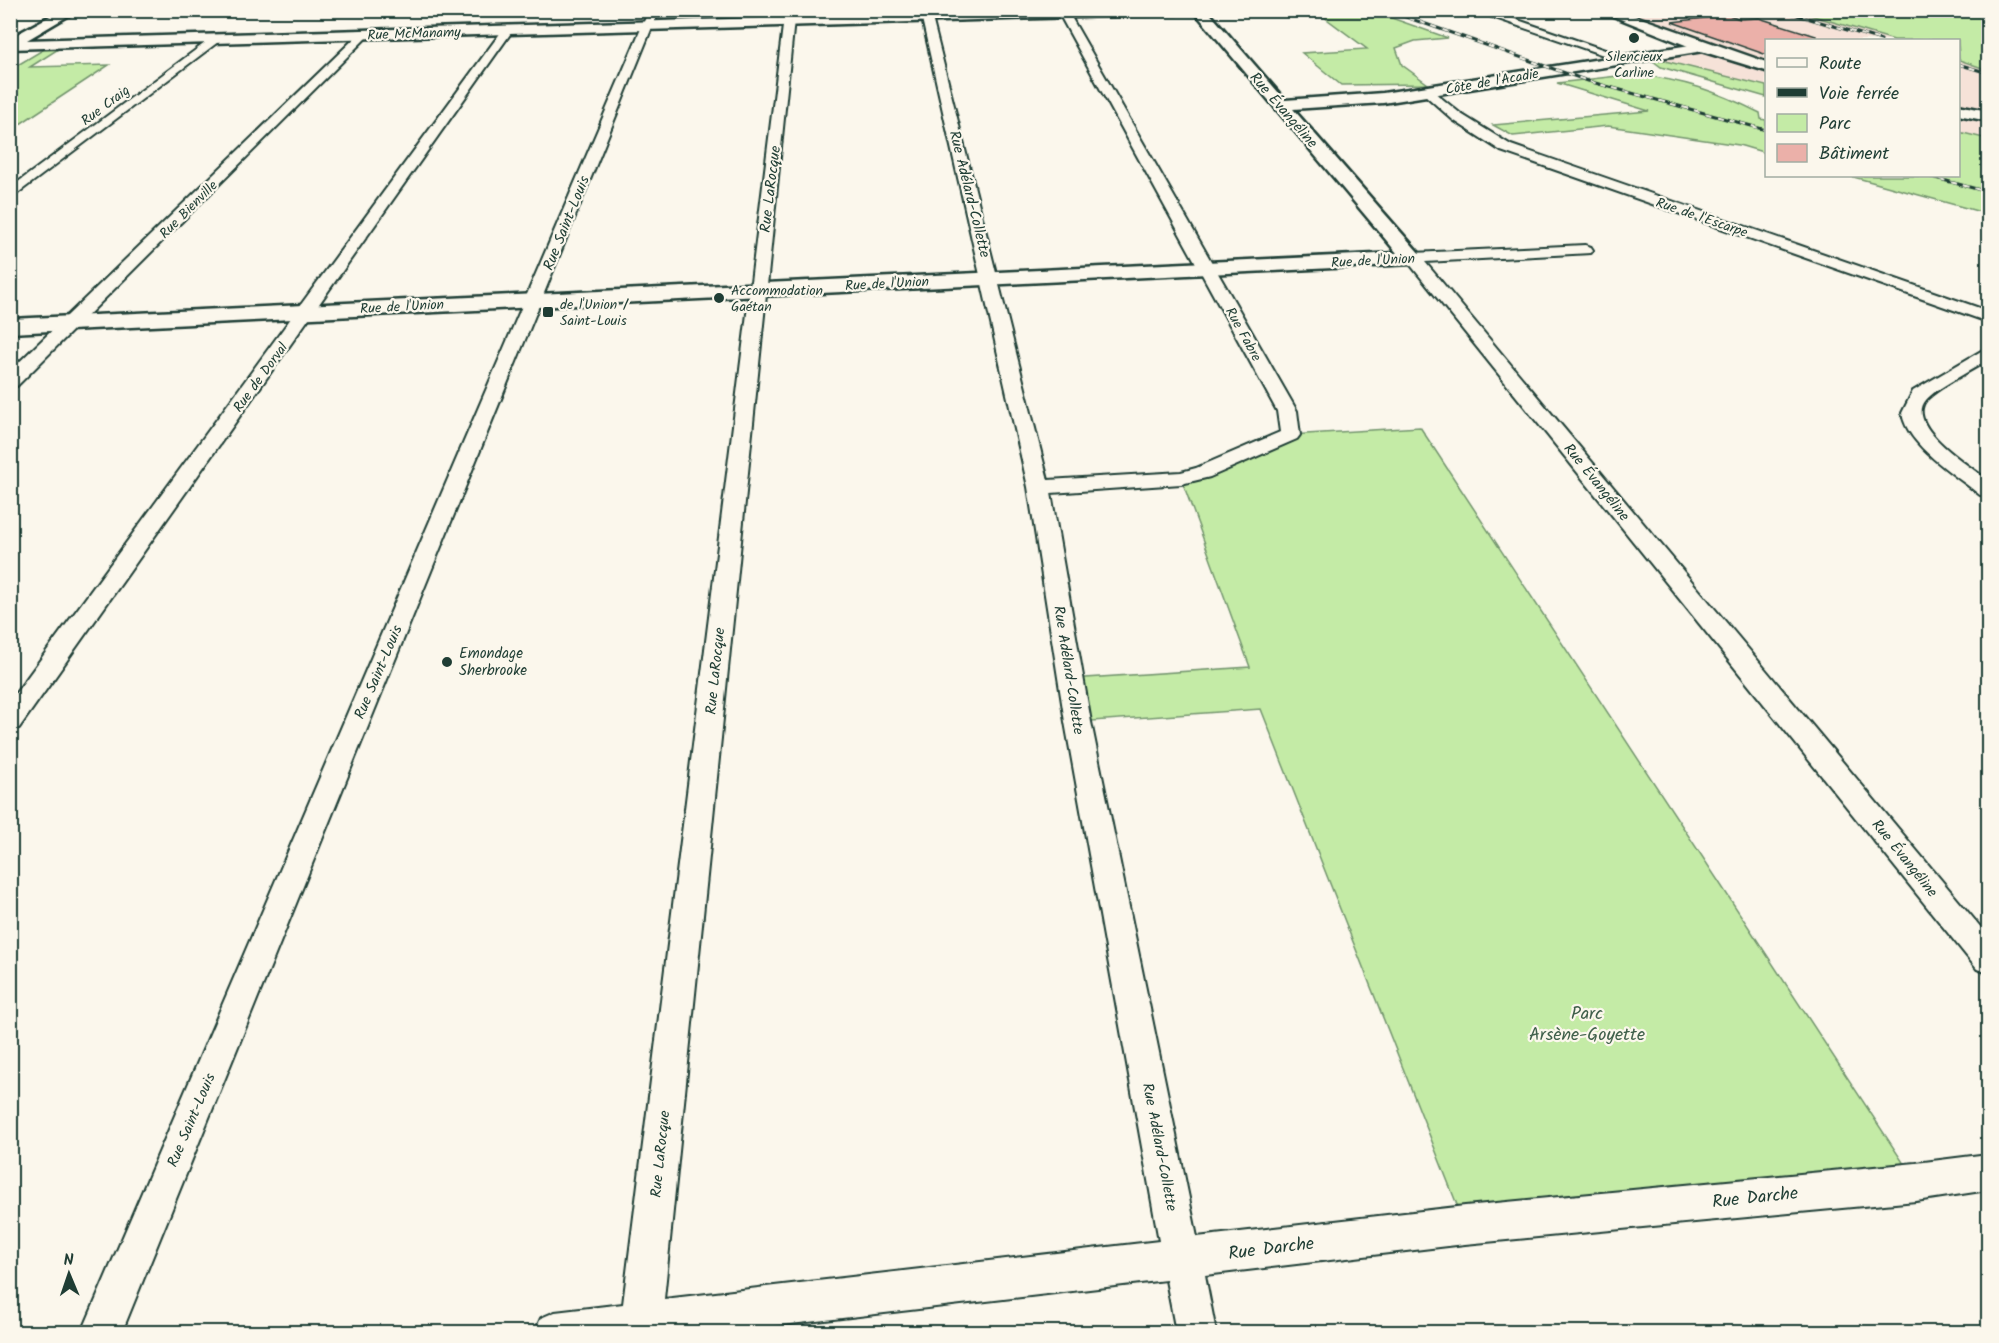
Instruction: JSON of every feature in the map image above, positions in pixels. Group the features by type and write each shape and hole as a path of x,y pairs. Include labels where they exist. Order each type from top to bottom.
{"street":[{"path":"10,44 72,10"},
{"name":"Rue Saint-Louis","path":"102,1332 654,10"},
{"name":"Rue McManamy","path":"10,44 647,26 790,16 1177,10"},
{"name":"Rue Évangéline","path":"1199,10 1413,258 1989,959"},
{"path":"1477,10 1625,59"},
{"path":"1604,10 1703,47 1765,66"},
{"name":"Rue Fabre","path":"1039,487 1181,478 1203,473 1290,435 1287,411 1063,12"},
{"name":"Rue Adélard-Collette","path":"926,14 1039,487 1078,722 1196,1332"},
{"name":"Rue LaRocque","path":"640,1328 790,16"},
{"name":"Rue de Dorval","path":"10,721 308,311 508,30"},
{"name":"Rue Bienville","path":"10,382 72,324 364,35"},
{"name":"Rue Craig","path":"10,195 217,39"},
{"name":"Côte de l'Acadie","path":"1280,105 1353,101 1429,92 1703,47"},
{"name":"Rue de l'Escarpe","path":"1429,92 1457,117 1506,148 1989,317"},
{"path":"1960,110 1989,116"},
{"name":"Rue de l'Union","path":"10,326 1585,250"},
{"path":"1989,352 1920,395 1914,404 1912,417 1919,432 1934,447 1989,489"},
{"name":"Rue Darche","path":"555,1332 640,1328 1181,1258 1465,1225 1916,1182 1989,1172"}],"shaded area":[{"path":"1604,11 1796,11 1891,39 1765,39 1765,86 1644,56 1701,47"},
{"path":"1960,60 1988,70 1988,139 1960,132"}],"green space":[{"path":"1316,11 1372,11 1448,38 1415,41 1396,48 1402,65 1428,84 1341,85 1302,53 1367,49"},
{"path":"1796,11 1828,13 1988,11 1988,70 1960,60 1960,39 1891,39"},
{"path":"46,48 60,48 30,67 109,65 11,130 11,69"},
{"path":"1657,59 1765,86 1765,97 1661,67 1653,61"},
{"path":"1635,74 1699,88 1760,113 1761,119 1765,120 1765,153 1739,145 1608,126 1513,136 1493,125 1649,111 1557,83"},
{"path":"1960,132 1988,139 1988,214 1854,177 1960,177"},
{"name":"Parc Arsène-Goyette","path":"1420,427 1916,1182 1465,1225 1261,709 1078,722 1071,679 1250,667 1181,478 1290,435"}],"building":[{"path":"1729,15 1740,19 1759,18 1816,36 1815,39 1765,39 1765,54 1672,22"}],"railway":[{"path":"1386,10 1588,81 1765,130"},
{"path":"1780,10 1878,39"},
{"path":"1960,65 1988,73"},
{"path":"1932,177 1988,192"}],"place":[{"name":"Silencieux Carline","path":"1634,38"},
{"name":"Accommodation Gaétan","path":"719,298"},
{"name":"de l'Union / Saint-Louis","path":"548,312"},
{"name":"Emondage Sherbrooke","path":"447,662"}]}
